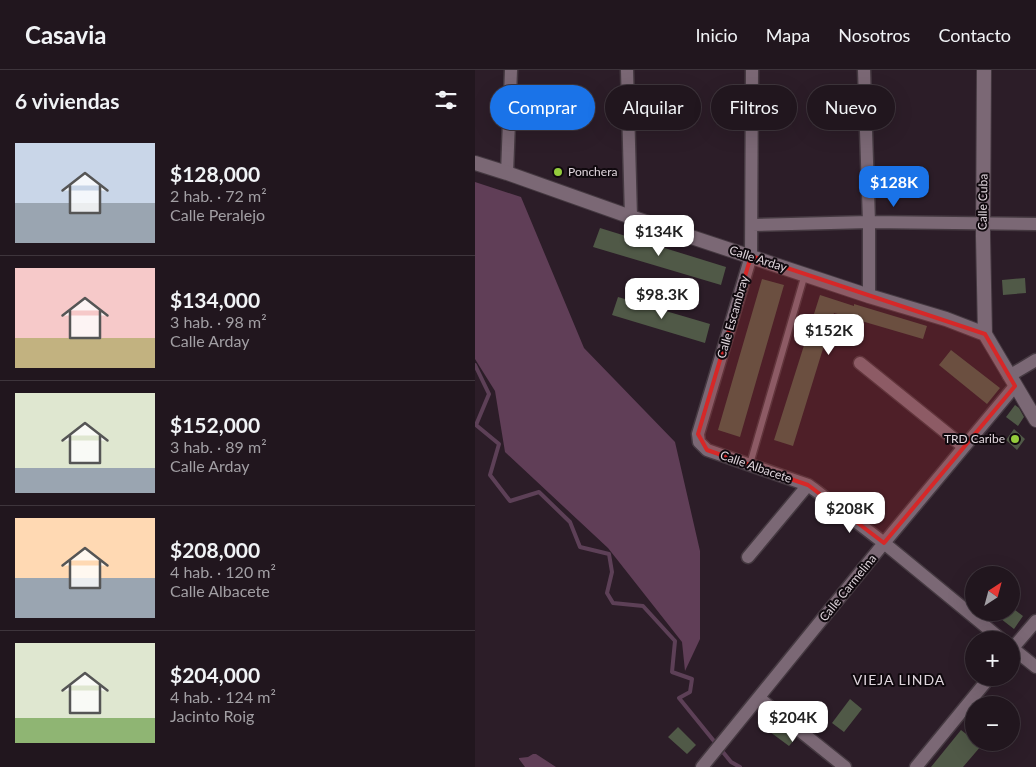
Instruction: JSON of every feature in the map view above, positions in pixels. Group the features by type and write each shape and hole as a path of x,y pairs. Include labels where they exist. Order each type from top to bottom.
{"street":[{"path":"507,173 511,70"},
{"path":"627,70 631,217"},
{"name":"Calle Escambray","path":"699,442 699,434 751,256 751,70"},
{"path":"864,70 869,222 869,296"},
{"name":"Calle Cuba","path":"984,70 983,224 985,334"},
{"name":"Calle Arday","path":"475,163 869,296 946,319 985,334"},
{"path":"752,225 869,222 1036,224"},
{"path":"985,334 1036,420"},
{"name":"Calle Carmelina","path":"702,767 884,543 964,448 1012,381 1036,360"},
{"path":"860,363 964,448"},
{"name":"Calle Albacete","path":"699,442 713,452 751,464 807,485 815,490 884,543 991,631"},
{"path":"747,557 807,485"},
{"path":"1020,640 1036,621"},
{"path":"1020,655 1036,667"},
{"path":"916,767 982,686"},
{"path":"759,698 845,767"}],"lane":[{"path":"751,464 805,274"}],"highlighted area":[{"path":"751,256 985,334 1015,386 884,543 808,485 707,450 698,434"}],"shaded area":[{"path":"475,182 521,197 584,348 675,442 700,551 700,639 685,671 682,642 608,548 505,452 495,391 475,359"},
{"path":"533,754 556,767 525,767 519,758 528,757"}],"building":[{"path":"600,228 726,267 721,285 593,247"},
{"path":"1025,278 1026,293 1003,295 1002,280"},
{"path":"762,279 784,285 740,437 718,430"},
{"path":"820,295 927,326 923,339 834,313 793,446 774,440"},
{"path":"618,297 710,324 705,343 612,315"},
{"path":"951,350 1000,388 987,404 939,365"},
{"path":"1015,405 1024,417 1018,426 1006,417"},
{"path":"1014,429 1025,439 1017,450 1006,440"},
{"path":"1004,621 1020,621 1014,629"},
{"path":"850,699 862,709 844,732 832,723"},
{"path":"765,714 796,738 789,746 758,723"},
{"path":"678,727 696,745 687,754 668,737"},
{"path":"961,730 965,733 965,751 977,751 963,767 931,767"}],"waterway":[{"path":"475,365 489,394 476,425 499,444 490,475 510,501 539,492 570,522 580,547 609,554 612,572 607,593 613,603 643,606 675,641 672,672 692,679 690,692 679,698 731,762 740,767"}],"place":[{"name":"Ponchera","path":"558,172"},
{"name":"TRD Caribe","path":"1015,439"}],"district":[{"name":"VIEJA LINDA","path":"899,680"}]}
